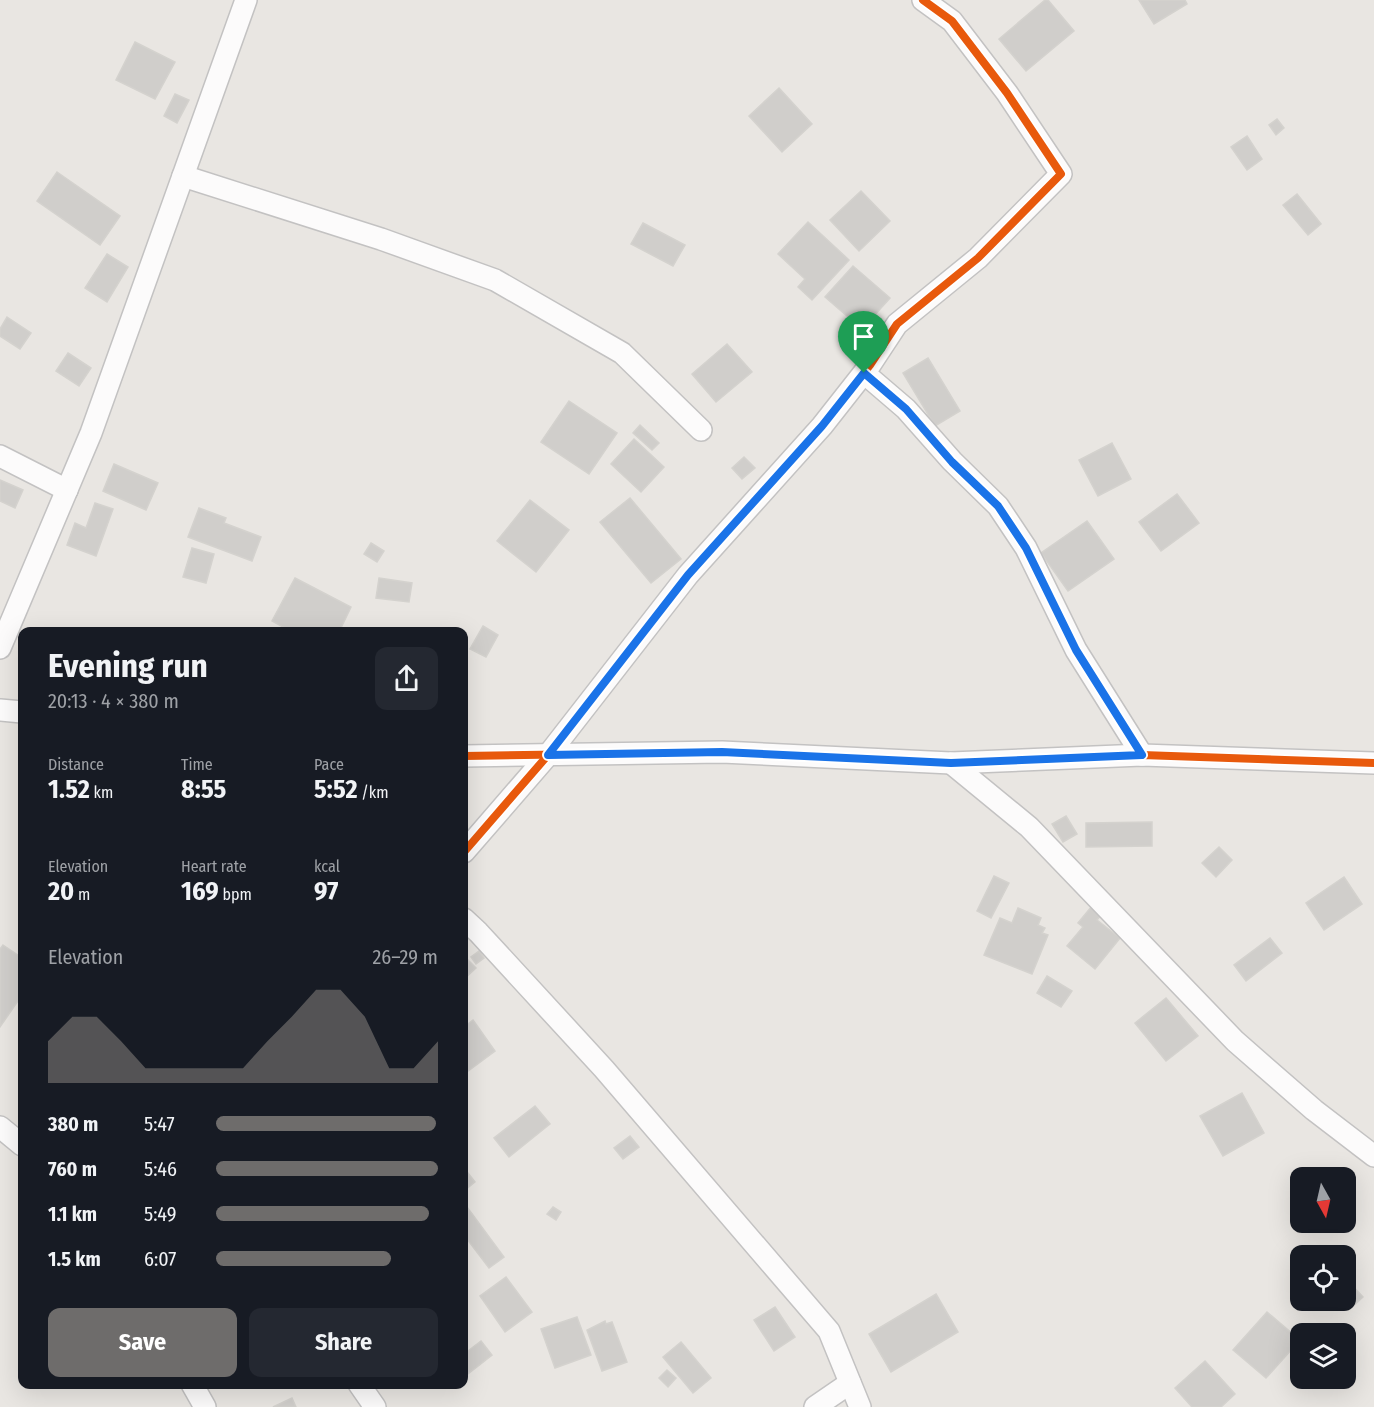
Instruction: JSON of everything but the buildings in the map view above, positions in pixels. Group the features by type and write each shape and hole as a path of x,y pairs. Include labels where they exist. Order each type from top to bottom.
{"street":[{"path":"0,648 91,433 246,0"},
{"path":"468,847 548,755 688,575 822,426 864,373 897,324 978,258 1061,174 1007,93 952,21 923,0"},
{"path":"183,176 381,239 495,280 622,354 700,430"},
{"path":"864,373 906,409 952,462 998,506 1026,548 1076,650 1142,755"},
{"path":"0,456 67,490"},
{"path":"0,710 18,712"},
{"path":"468,756 722,752 951,763 1142,755 1374,764"},
{"path":"951,763 1058,854 1235,1041 1314,1110 1374,1156"},
{"path":"468,923 604,1069 829,1331 860,1407"},
{"path":"0,1127 18,1142"},
{"path":"815,1407 850,1383"},
{"path":"195,1389 205,1407"},
{"path":"362,1389 375,1407"}],"cycle path":[{"path":"468,847 548,755 688,575 822,426 870,365 897,324 978,258 1061,174 1007,93 952,21 923,0"},
{"path":"468,756 722,752 951,763 1142,755 1374,763"}],"route":[{"path":"864,373 906,409 952,462 998,506 1026,548 1076,650 1142,755 951,763 722,752 548,755 688,575 822,426 864,373"}]}
